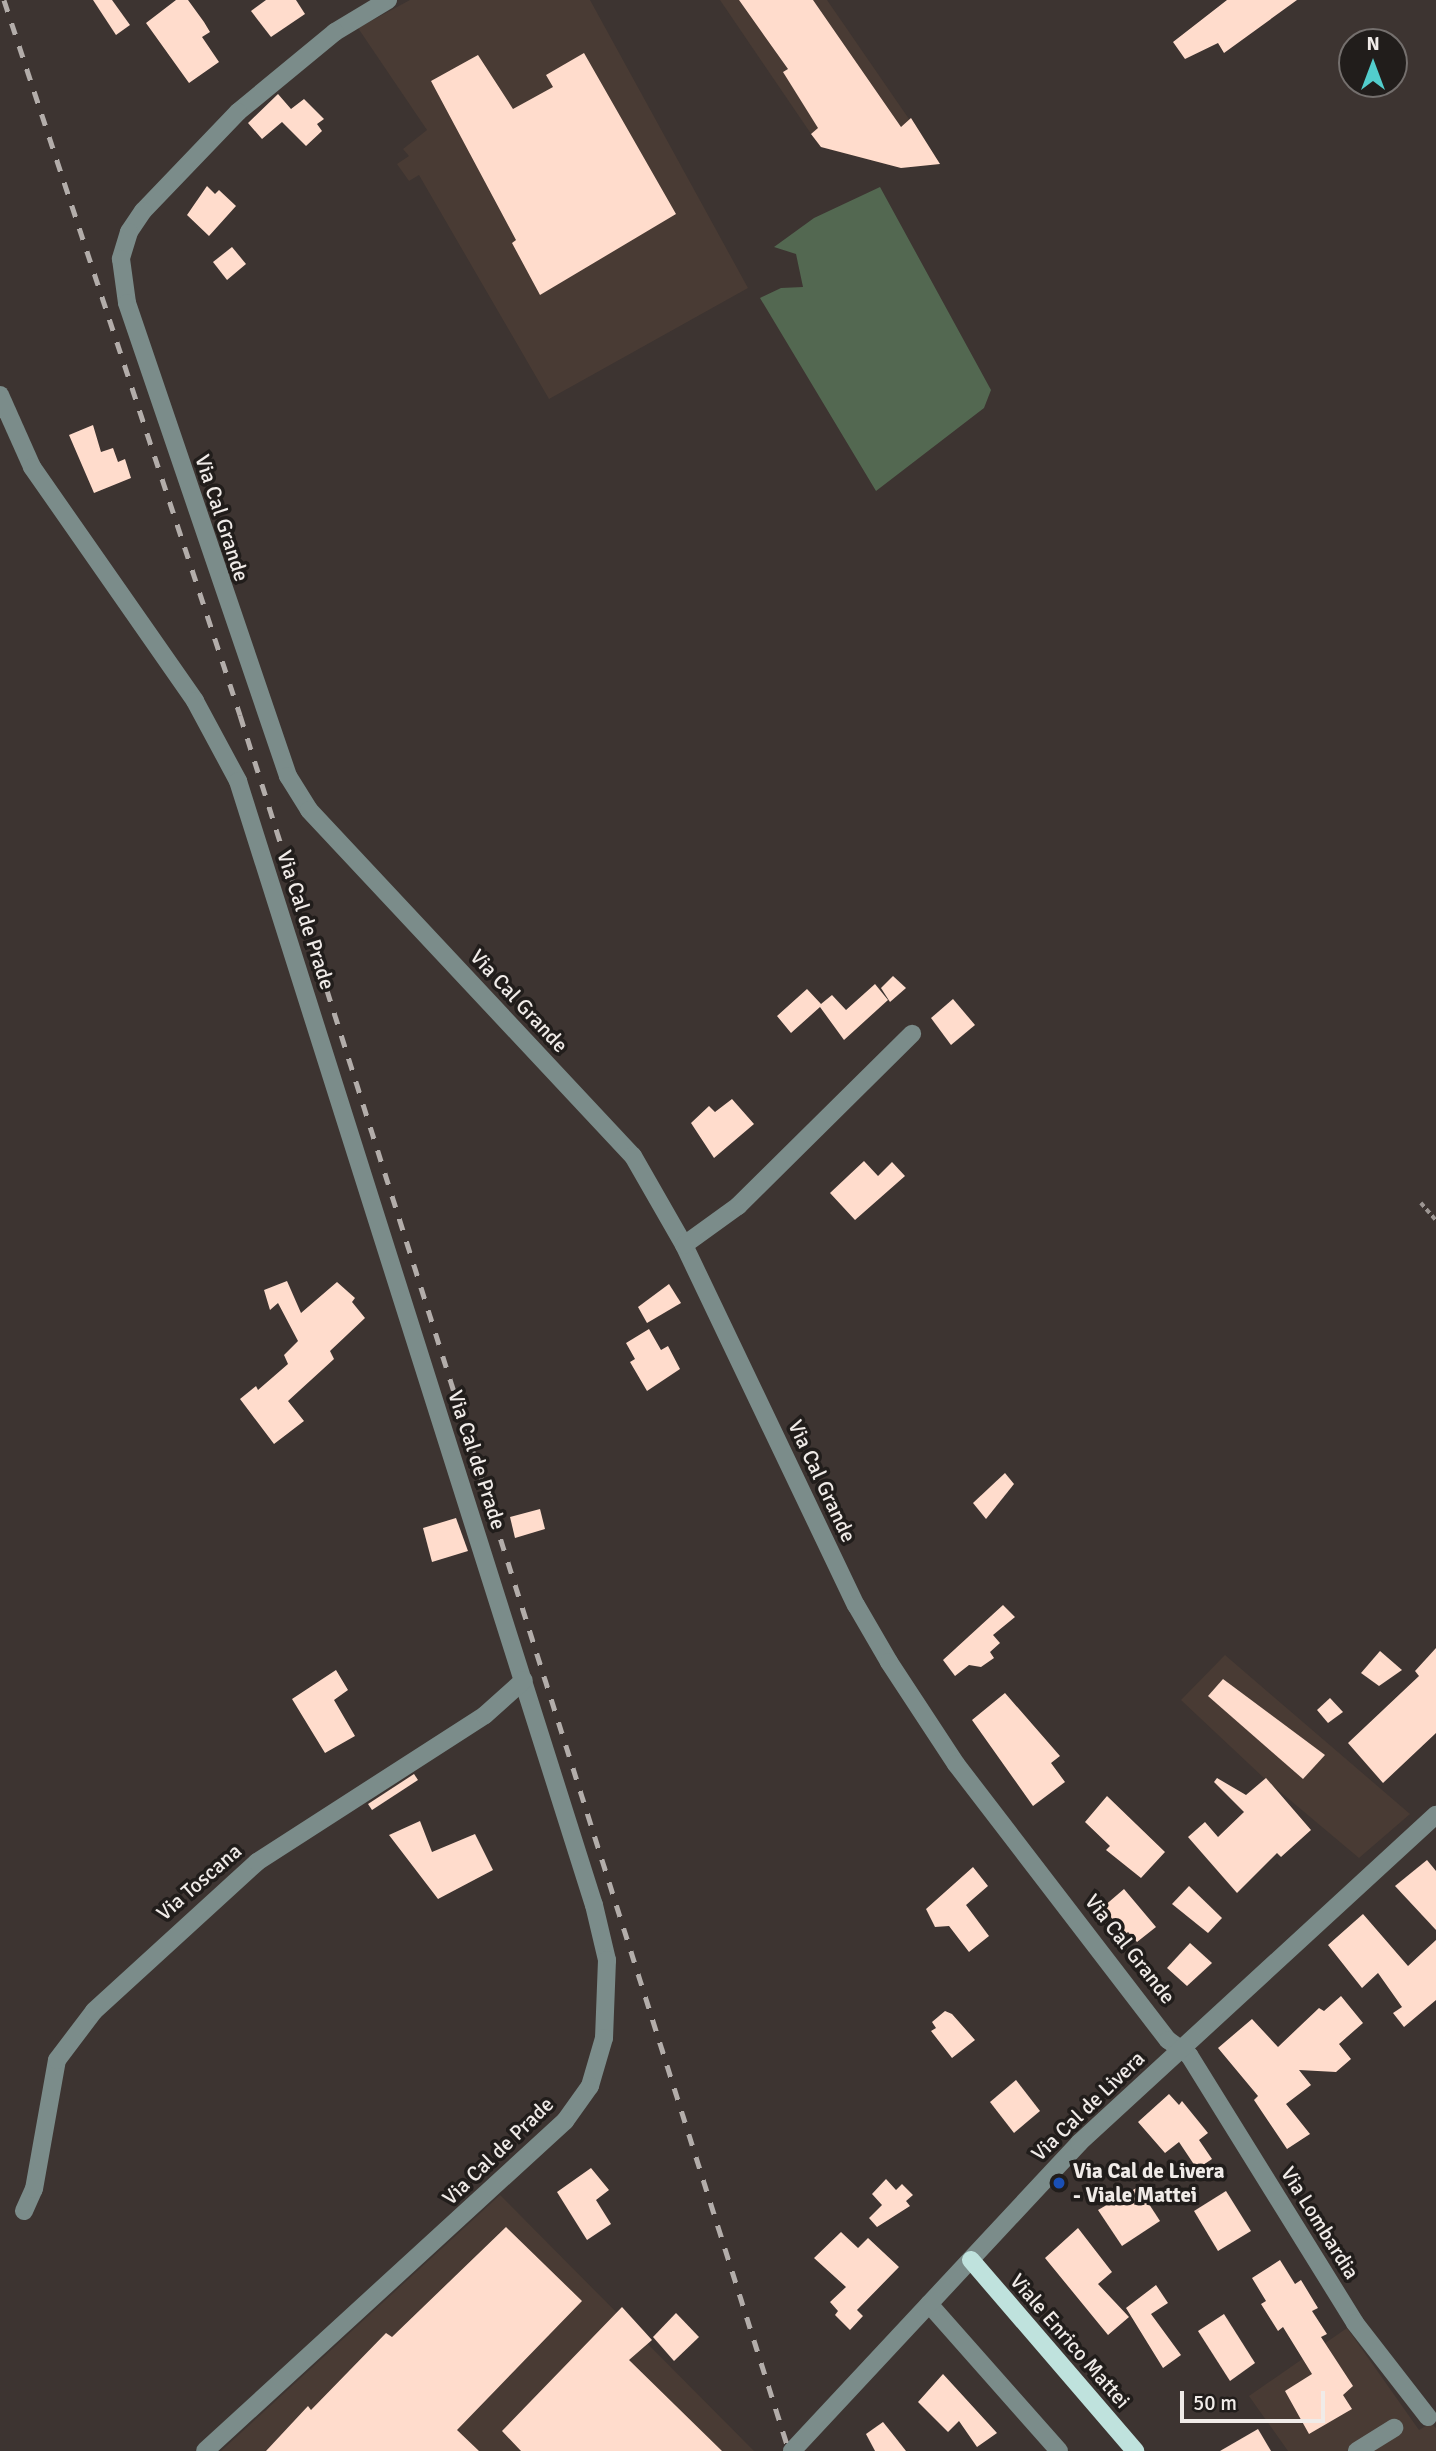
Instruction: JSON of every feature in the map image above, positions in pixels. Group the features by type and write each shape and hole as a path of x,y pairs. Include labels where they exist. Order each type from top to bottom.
{"main road":[{"name":"Viale Enrico Mattei","path":"971,2260 1135,2451"}],"street":[{"name":"Via Cal Grande","path":"388,0 335,32 274,80 150,202 125,244 121,268 127,303 288,776 309,810 633,1156 684,1245 856,1605 888,1662 956,1764 1168,2040 1181,2048"},
{"name":"Via Cal de Prade","path":"0,395 32,467 195,701 232,765 524,1680 594,1905 607,1960 604,2038 590,2087 565,2121 205,2451"},
{"path":"684,1245 738,1206 912,1034"},
{"name":"Via Toscana","path":"24,2211 34,2189 57,2060 94,2011 257,1862 485,1715 524,1680"},
{"name":"Via Cal de Livera","path":"792,2451 1079,2143 1436,1815"},
{"name":"Via Lombardia","path":"1181,2048 1355,2323 1428,2417"},
{"path":"929,2304 1059,2451"},
{"path":"1357,2451 1394,2428"}],"path":[{"path":"1422,1203 1436,1220"}],"shaded area":[{"path":"410,0 590,0 748,288 549,399 419,175 409,181 397,164 409,156 403,149 427,130 358,28"},
{"path":"720,0 827,0 940,164 901,168 820,147"},
{"path":"1225,1655 1410,1814 1359,1858 1265,1779 1181,1700"},
{"path":"500,2195 754,2451 221,2451"},
{"path":"1347,2328 1419,2430 1431,2423 1436,2428 1436,2451 1288,2451 1249,2396"}],"green space":[{"path":"880,187 991,390 984,408 876,491 760,298 781,288 803,287 796,254 774,247 814,218"}],"building":[{"path":"93,0 112,0 130,25 116,35"},
{"path":"176,0 188,0 204,22 210,32 202,37 219,62 189,83 146,23"},
{"path":"266,0 296,0 305,14 271,37 251,11"},
{"path":"739,0 813,0 901,127 911,118 940,164 901,168 821,147 811,134 818,128 783,72 788,69"},
{"path":"1227,0 1297,0 1224,53 1218,43 1185,59 1173,42"},
{"path":"584,53 676,214 540,295 512,243 516,240 431,81 478,55 513,109 553,87 546,75"},
{"path":"278,94 291,109 304,99 324,119 317,124 322,131 306,146 282,122 262,139 248,123"},
{"path":"207,186 215,194 219,190 236,206 209,236 187,215"},
{"path":"232,247 246,264 227,280 213,262"},
{"path":"93,425 101,452 113,448 118,462 125,459 131,478 94,493 69,435"},
{"path":"893,976 906,988 890,1002 881,988"},
{"path":"875,984 888,1000 844,1040 820,1007 791,1033 777,1016 807,989 821,1004 832,995 846,1010"},
{"path":"953,999 975,1025 951,1045 931,1018"},
{"path":"732,1099 754,1124 714,1158 691,1123 709,1106 715,1112"},
{"path":"864,1161 878,1176 892,1162 905,1176 855,1220 830,1193"},
{"path":"287,1281 301,1313 337,1282 355,1298 352,1302 365,1318 330,1351 334,1359 288,1401 304,1421 274,1444 240,1399 256,1386 258,1390 288,1364 284,1355 298,1341 278,1303 270,1310 264,1290"},
{"path":"669,1284 681,1303 647,1323 638,1307"},
{"path":"649,1329 661,1350 668,1346 680,1369 647,1391 630,1362 635,1359 626,1343"},
{"path":"1005,1473 1014,1484 986,1519 973,1503"},
{"path":"540,1509 545,1529 515,1538 510,1517"},
{"path":"456,1518 468,1551 432,1562 423,1528"},
{"path":"1003,1605 1015,1617 993,1635 1000,1643 990,1652 994,1658 981,1667 969,1665 955,1676 943,1660"},
{"path":"1436,1648 1436,1733 1383,1783 1348,1743 1419,1676 1415,1671"},
{"path":"1380,1651 1402,1670 1379,1686 1361,1673"},
{"path":"336,1670 348,1690 334,1700 355,1736 325,1753 292,1699"},
{"path":"1223,1679 1325,1755 1303,1779 1208,1696"},
{"path":"1005,1693 1060,1756 1051,1763 1065,1782 1033,1806 972,1720"},
{"path":"1330,1698 1343,1712 1328,1723 1317,1710"},
{"path":"414,1774 418,1780 372,1810 368,1804"},
{"path":"1217,1778 1246,1795 1266,1778 1311,1830 1281,1857 1277,1853 1237,1893 1188,1837 1205,1822 1218,1837 1244,1812 1214,1782"},
{"path":"1107,1796 1165,1852 1141,1878 1106,1850 1110,1846 1085,1822"},
{"path":"420,1821 432,1852 475,1834 493,1870 438,1899 389,1835"},
{"path":"1427,1860 1436,1871 1436,1930 1395,1886"},
{"path":"973,1867 988,1886 966,1905 989,1936 969,1952 949,1926 935,1927 926,1909"},
{"path":"1189,1886 1222,1918 1208,1933 1172,1904"},
{"path":"1124,1889 1156,1927 1137,1942 1128,1932 1125,1935 1103,1907"},
{"path":"1363,1914 1408,1966 1436,1940 1436,2000 1404,2027 1393,2013 1402,2007 1378,1973 1362,1988 1328,1945"},
{"path":"1190,1943 1212,1963 1187,1986 1167,1968"},
{"path":"1341,1996 1363,2023 1339,2044 1351,2059 1336,2072 1299,2070 1311,2085 1286,2104 1310,2134 1287,2149 1254,2100 1258,2096 1218,2048 1252,2019 1278,2047 1319,2008 1324,2011"},
{"path":"945,2011 952,2014 975,2040 952,2058 931,2031 936,2028 932,2022"},
{"path":"1016,2080 1040,2111 1014,2133 990,2102"},
{"path":"1169,2094 1179,2105 1182,2101 1208,2133 1199,2140 1212,2159 1197,2169 1179,2142 1165,2153 1138,2122"},
{"path":"591,2168 609,2190 596,2200 611,2224 587,2240 557,2192"},
{"path":"886,2179 896,2190 902,2184 913,2195 906,2201 910,2206 877,2227 869,2218 882,2205 872,2194"},
{"path":"1138,2187 1160,2221 1122,2246 1098,2210"},
{"path":"1226,2191 1251,2231 1218,2251 1194,2211"},
{"path":"506,2227 582,2301 457,2430 479,2451 266,2451 308,2406 311,2410 386,2333 392,2337"},
{"path":"1078,2228 1112,2272 1098,2284 1129,2317 1108,2335 1045,2258"},
{"path":"841,2232 858,2248 868,2238 899,2267 857,2310 863,2316 850,2330 835,2315 838,2311 830,2302 846,2287 814,2258"},
{"path":"1280,2260 1295,2284 1301,2280 1318,2308 1312,2311 1327,2334 1321,2337 1353,2386 1343,2395 1352,2409 1309,2434 1285,2391 1312,2374 1283,2327 1278,2331 1261,2304 1266,2301 1252,2278"},
{"path":"1156,2285 1168,2303 1151,2314 1181,2355 1163,2368 1126,2308"},
{"path":"622,2307 652,2340 629,2360 722,2451 521,2451 502,2431"},
{"path":"676,2313 699,2337 674,2361 653,2337"},
{"path":"1224,2314 1255,2363 1230,2381 1198,2331"},
{"path":"943,2374 997,2433 977,2447 959,2421 948,2432 918,2402"},
{"path":"883,2422 906,2451 875,2451 866,2434"},
{"path":"1258,2429 1271,2451 1220,2451"}],"railway":[{"path":"4,0 240,715 789,2451"}],"place":[{"name":"Via Cal de Livera - Viale Mattei","path":"1059,2183"}]}
